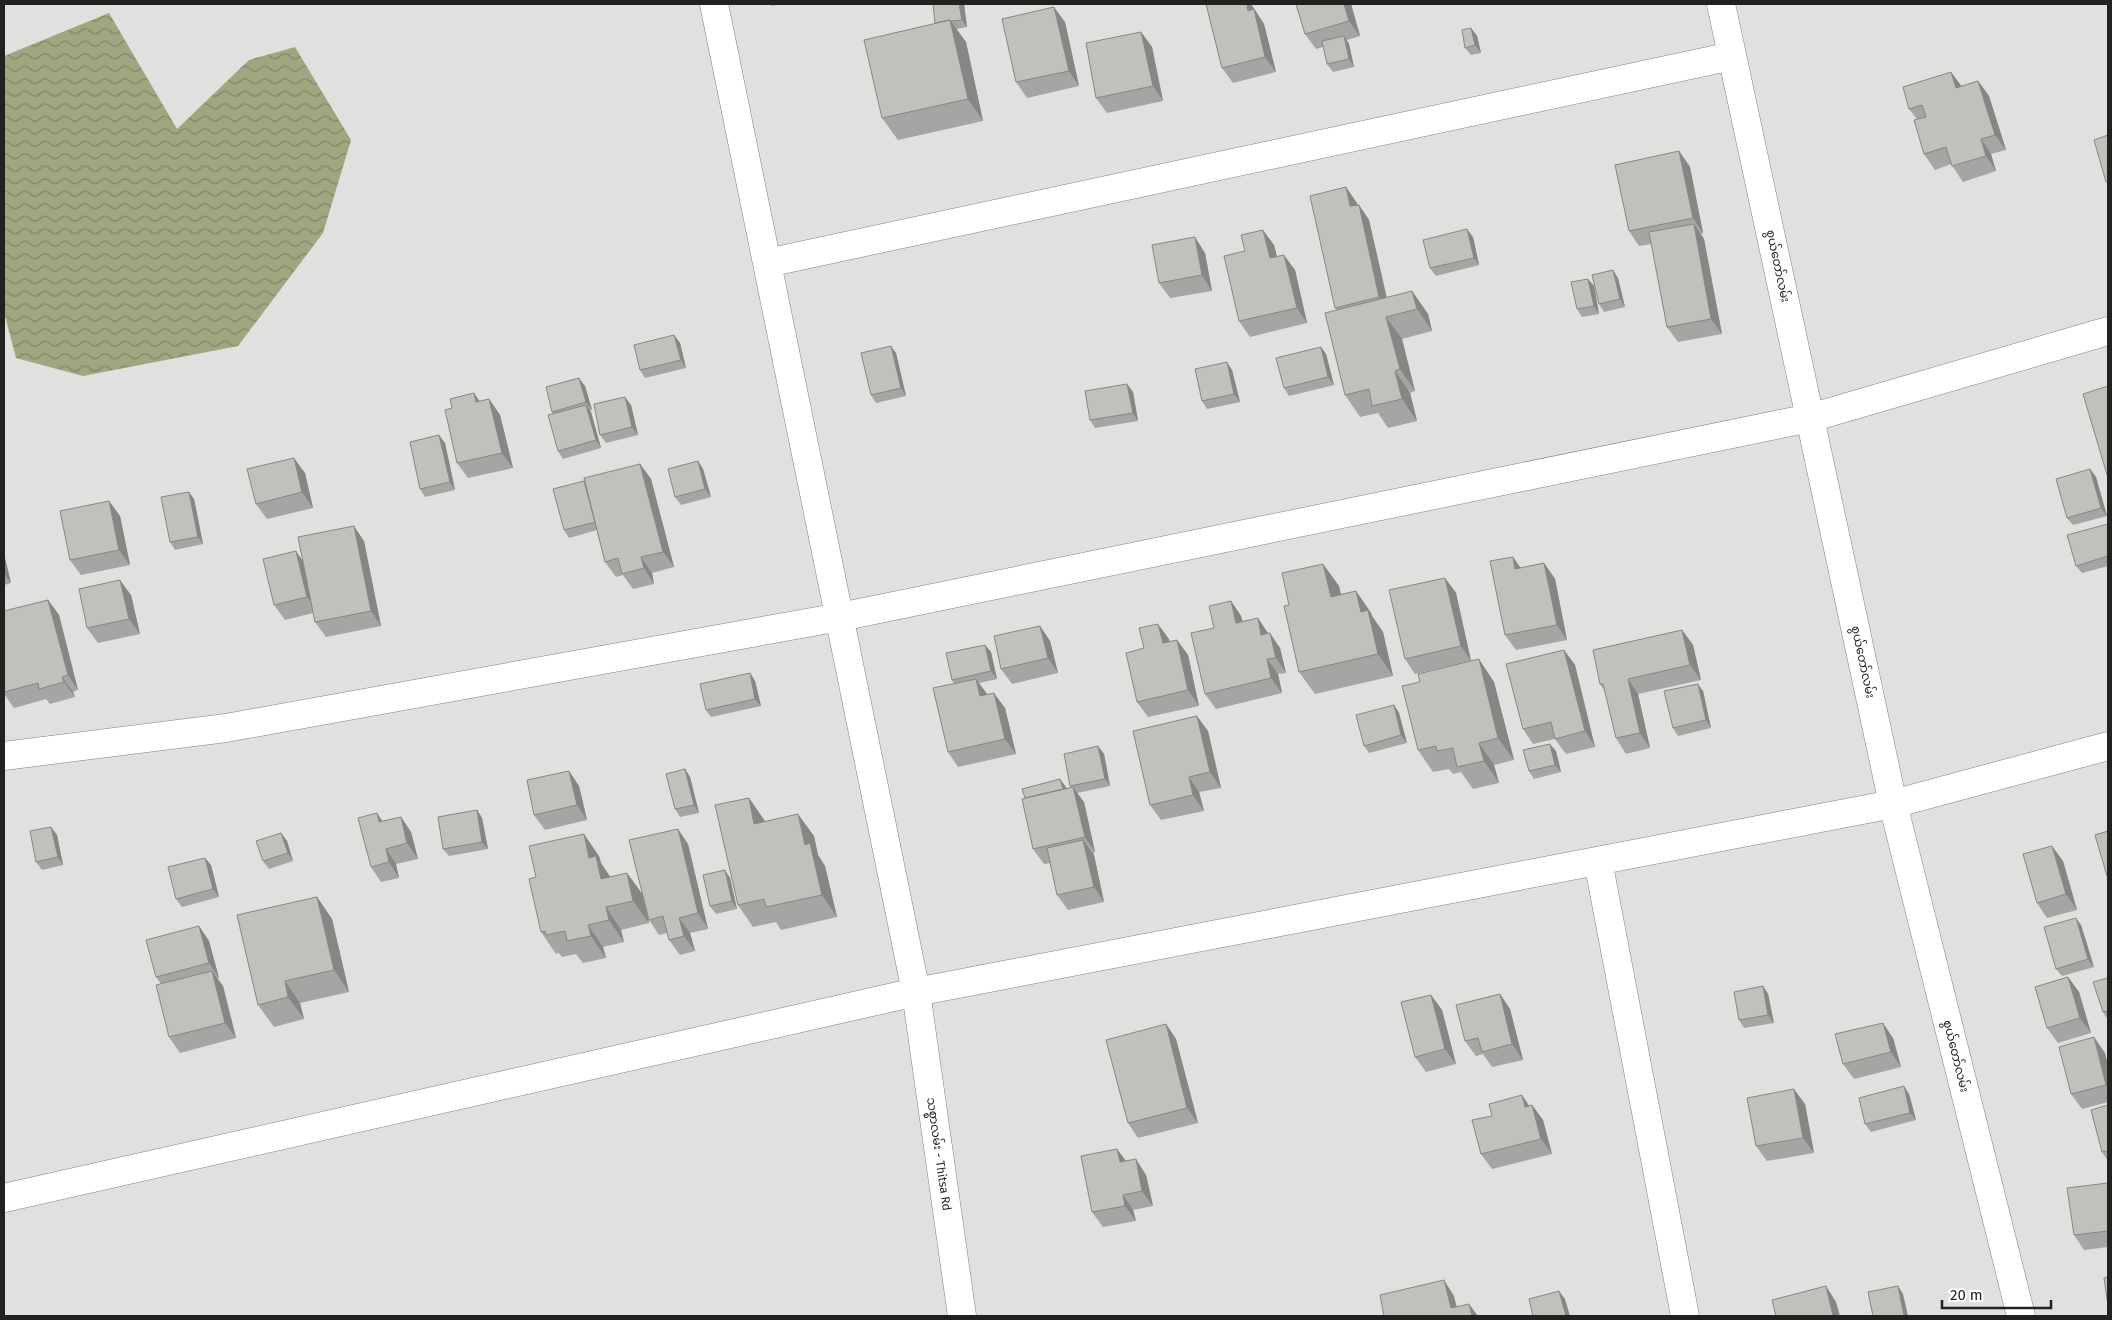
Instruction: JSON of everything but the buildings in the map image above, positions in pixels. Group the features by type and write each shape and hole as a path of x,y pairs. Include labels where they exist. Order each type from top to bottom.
{"street":[{"name":"သစ္စာလမ်း - Thitsa Rd","path":"714,4 916,992 962,1316"},
{"name":"စွယ်တော်လမ်း","path":"1722,4 1893,804 2021,1316"},
{"path":"767,263 1732,56"},
{"path":"4,756 226,728 840,617 1810,418 2108,331"},
{"path":"4,1198 916,992 1893,804 2108,746"},
{"path":"1598,861 1685,1316"}],"water":[{"path":"109,13 177,129 249,60 295,47 351,140 323,233 238,346 83,376 16,358 4,312 4,56"}]}
